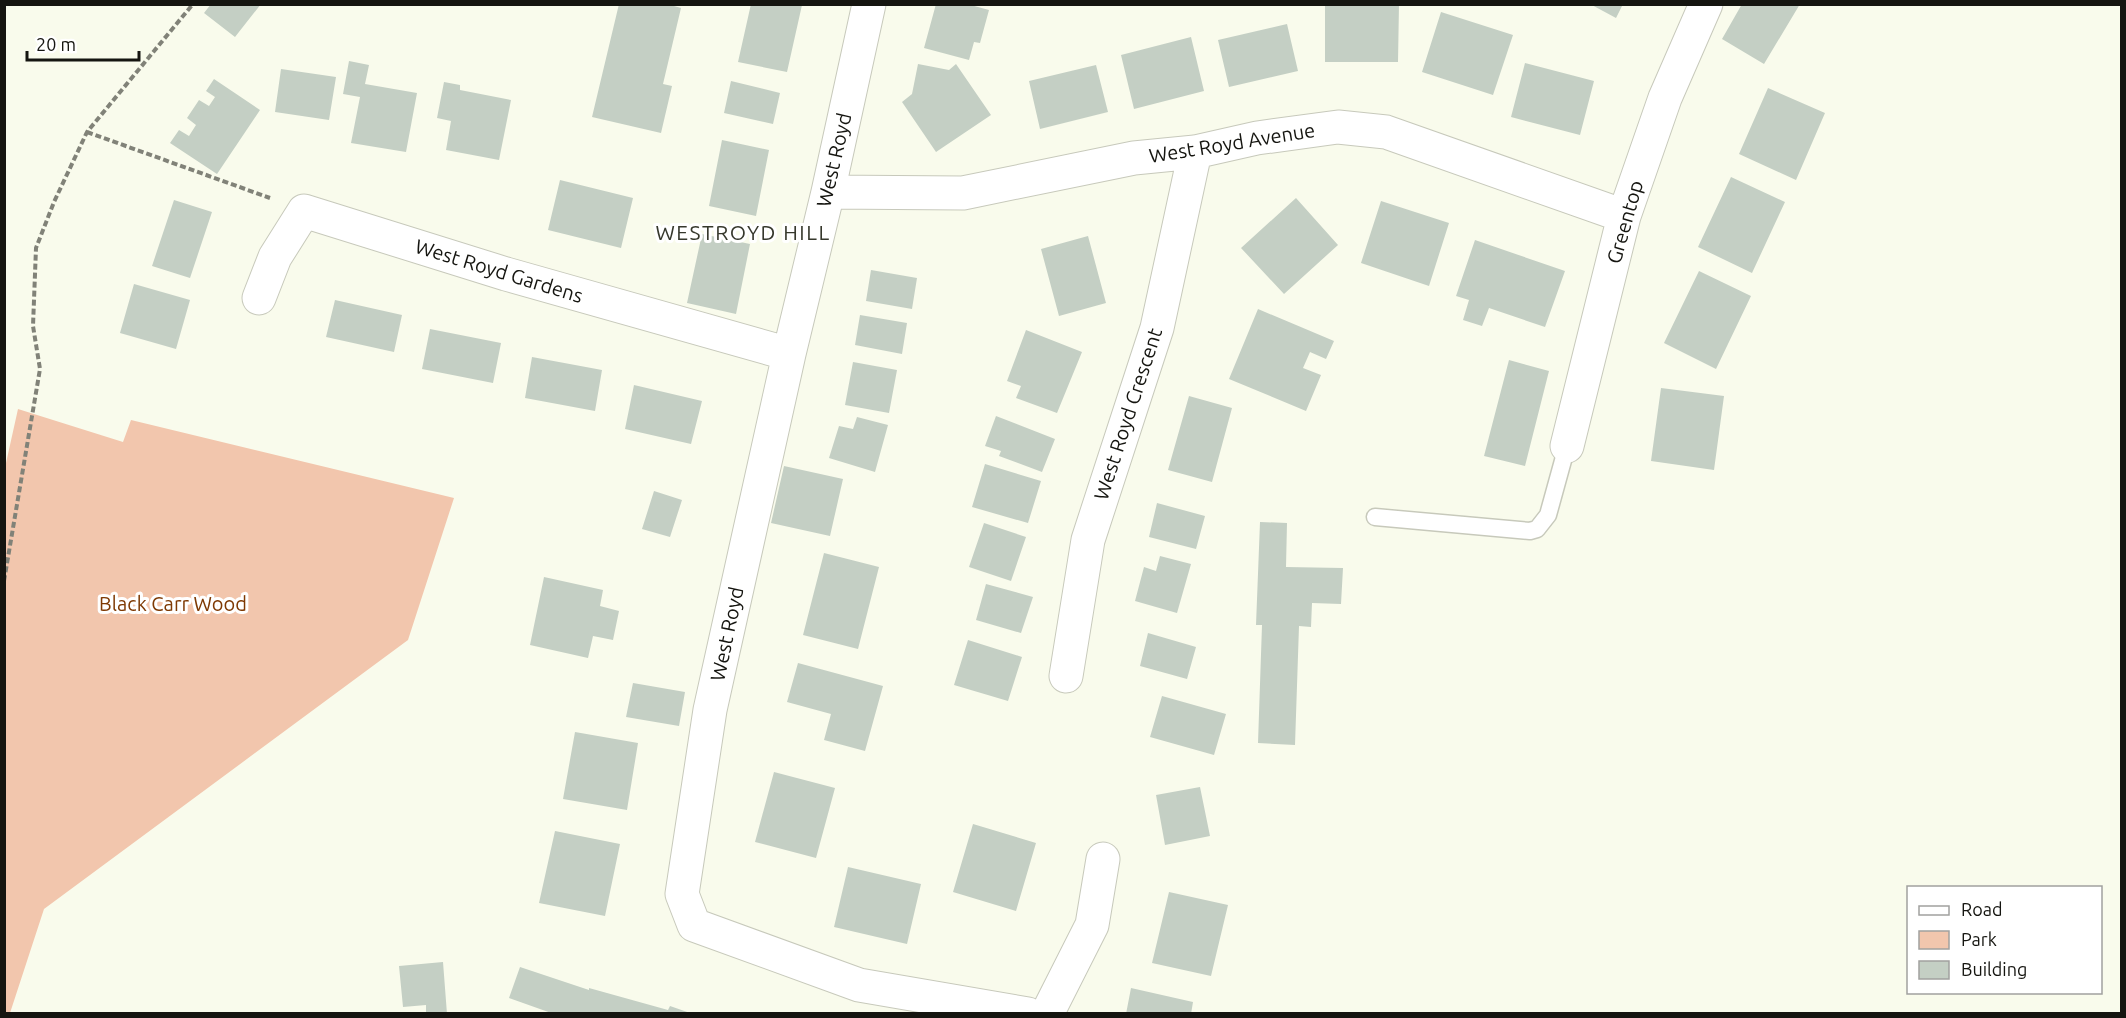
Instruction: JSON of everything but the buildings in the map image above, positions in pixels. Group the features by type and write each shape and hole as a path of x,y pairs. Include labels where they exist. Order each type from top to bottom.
{"street":[{"name":"West Royd","path":"869,4 710,710 682,894 694,926 859,985 1028,1014"},
{"name":"Greentop","path":"1567,446 1624,216 1665,98 1706,4"},
{"name":"West Royd Avenue","path":"828,192 963,193 1134,158 1195,152 1257,138 1338,127 1386,132 1624,216"},
{"name":"West Royd Crescent","path":"1066,676 1088,540 1157,328 1195,152"},
{"path":"259,298 275,257 304,211"},
{"name":"West Royd Gardens","path":"304,211 506,274 789,354"},
{"path":"1047,1014 1092,925 1103,858"}],"lane":[{"path":"1375,517 1530,531 1537,529 1548,515 1567,446"}],"path":[{"path":"4,581 40,369 33,326 36,248 54,202 87,132 193,4"},
{"path":"87,132 304,211"}],"green space":[{"name":"Black Carr Wood","path":"18,409 123,442 131,420 454,498 408,640 44,909 10,1013 5,1014 4,472"}],"district":[{"name":"WESTROYD HILL","path":"743,233"}]}
